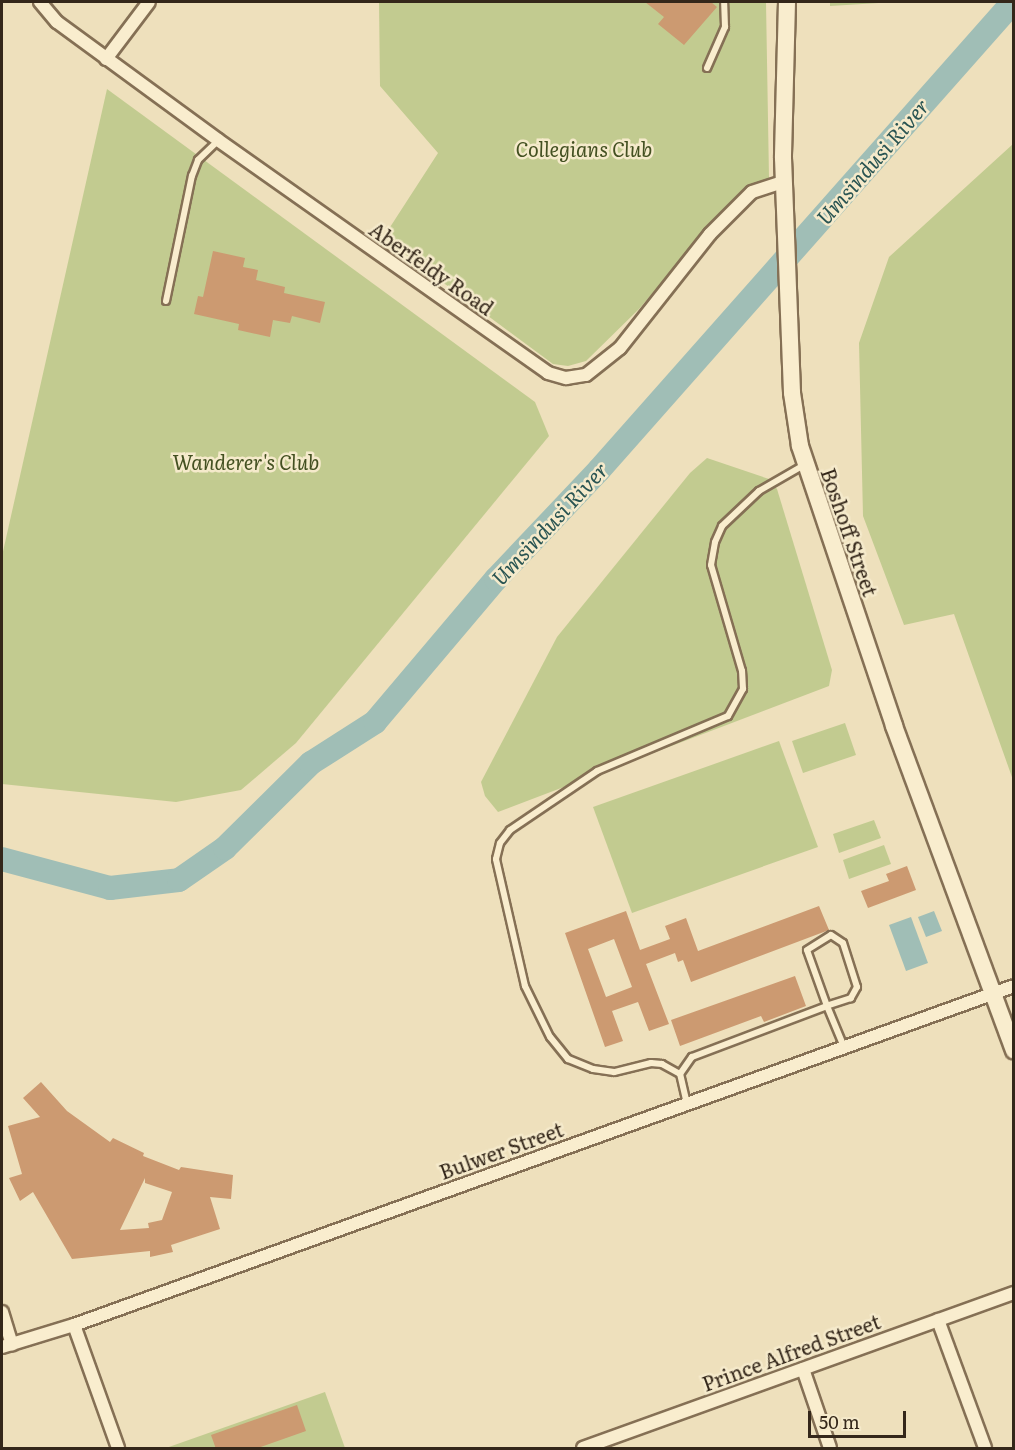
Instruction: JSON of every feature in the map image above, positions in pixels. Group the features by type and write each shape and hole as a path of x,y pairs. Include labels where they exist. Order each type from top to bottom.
{"main road":[{"name":"Boshoff Street","path":"787,2 783,182 792,393 805,465 894,726 1014,1050"}],"street":[{"name":"Aberfeldy Road","path":"40,2 57,22 218,140 548,373 566,378 586,375 620,348 710,234 752,192 783,182"},
{"path":"106,59 149,2"},
{"name":"Bulwer Street","path":"7,1345 74,1325 1014,986"},
{"name":"Prince Alfred Street","path":"583,1449 1014,1293"},
{"path":"2,1312 7,1345"},
{"path":"938,1320 985,1449"},
{"path":"74,1325 118,1449"},
{"path":"803,1369 830,1449"}],"lane":[{"path":"707,68 725,27 724,2"},
{"path":"166,301 192,176 198,160 218,140"},
{"path":"680,1074 662,1064 614,1072 593,1069 568,1059 562,1052 550,1037 525,986 496,859 500,843 510,830 597,771 728,716 738,703 742,671 711,565 715,542 722,526 759,491 805,465"},
{"path":"687,1104 680,1074 684,1064 698,1052 827,1006 851,998 857,987 843,943 831,935 807,950 827,1006 844,1047"}],"green space":[{"name":"Collegians Club","path":"379,2 766,2 769,178 725,208 639,309 586,361 568,366 553,364 383,238 438,153 380,86"},
{"path":"830,2 895,2 830,6"},
{"name":"Wanderer's Club","path":"107,89 535,402 549,436 296,743 241,790 176,802 2,784 2,556"},
{"path":"1013,144 1013,780 954,614 904,625 863,516 859,343 889,257"},
{"path":"707,458 769,479 777,489 832,670 829,686 498,812 485,796 481,782 557,637 690,473"},
{"path":"845,723 856,755 803,773 792,741"},
{"path":"779,741 818,847 632,913 593,807"},
{"path":"874,820 881,838 839,853 833,834"},
{"path":"884,845 891,864 849,879 843,860"},
{"path":"325,1392 345,1448 166,1448"}],"water":[{"path":"934,911 942,931 926,937 918,917"},
{"path":"911,917 928,963 906,971 889,925"}],"building":[{"path":"645,2 711,2 717,7 684,45 658,24 664,17"},
{"path":"213,251 245,258 243,267 258,270 256,280 285,287 284,293 325,302 320,323 292,316 290,323 273,320 270,337 238,330 239,324 194,314 198,296 203,297"},
{"path":"907,866 916,890 868,908 861,891 889,881 886,874"},
{"path":"819,906 829,930 691,982 683,960 678,962 675,953 646,964 669,1024 649,1031 638,1002 612,1011 623,1041 605,1047 565,933 626,911 640,950 670,939 665,926 686,918 698,951","holes":["614,939 632,987 606,997 588,949"]},
{"path":"795,976 806,1006 764,1022 761,1016 680,1046 671,1020"},
{"path":"41,1082 67,1111 110,1142 113,1138 144,1153 143,1156 179,1170 181,1167 233,1175 231,1199 210,1197 220,1229 171,1245 173,1252 150,1257 150,1251 72,1259 33,1192 20,1201 9,1178 22,1174 8,1126 40,1117 23,1098","holes":["145,1178 145,1183 172,1192 162,1220 148,1223 149,1228 120,1230"]},
{"path":"297,1405 306,1431 255,1449 216,1449 211,1435"}],"waterway":[{"name":"Umsindusi River","path":"2,859 110,888 179,880 225,848 311,763 375,722 496,579 599,470 1013,2"}]}
